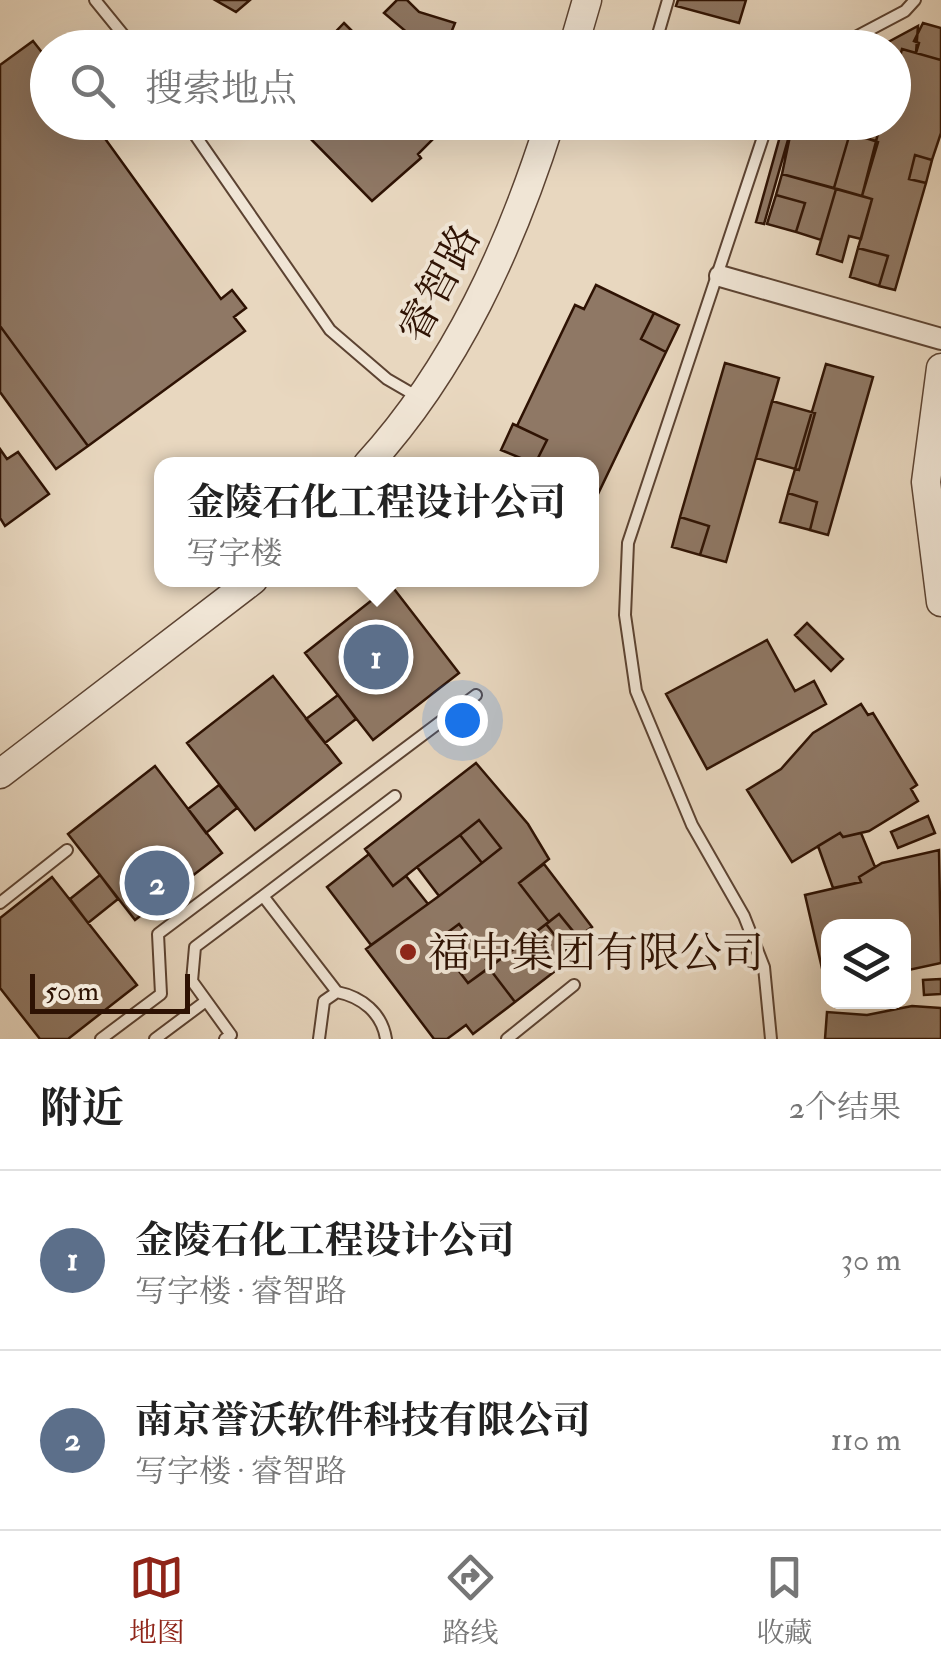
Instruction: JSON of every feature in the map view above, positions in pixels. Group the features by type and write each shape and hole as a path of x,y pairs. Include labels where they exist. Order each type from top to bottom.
{"street":[{"path":"578,30 586,0"},
{"name":"睿智路","path":"374,457 421,398 488,284 544,140"},
{"path":"720,276 941,339"},
{"path":"941,368 926,482 941,602"},
{"path":"0,774 244,587"}],"lane":[{"path":"95,0 119,30"},
{"path":"659,30 668,0"},
{"path":"869,30 904,11 915,0"},
{"path":"198,140 330,330 387,379 421,398"},
{"path":"762,140 628,543 625,615 636,691 655,745 692,825 744,916 764,967 771,1039"},
{"path":"101,1039 161,994 158,934 476,695"},
{"path":"225,1039 231,1035 192,982 195,947 395,796"},
{"path":"0,903 67,850"},
{"path":"263,896 337,992 356,996 368,1006 384,1027 386,1039"},
{"path":"507,1039 574,986"},
{"path":"319,1039 324,1001 337,992"},
{"path":"155,1039 206,1001"}],"building":[{"path":"215,0 250,0 236,12"},
{"path":"397,0 407,0 419,12 455,23 452,30 404,30 384,13"},
{"path":"678,0 746,0 739,23 676,6"},
{"path":"923,23 941,28 941,60 916,53 919,43 914,41"},
{"path":"918,26 916,53 911,52 911,30"},
{"path":"30,43 30,140 106,140 221,299 232,290 246,308 234,317 245,331 88,446 0,326 0,65"},
{"path":"911,52 941,60 941,133 932,160 915,155 909,179 926,183 895,290 879,286 888,256 858,248 872,199 862,196 876,140 911,140"},
{"path":"312,140 432,140 418,154 421,158 372,201"},
{"path":"779,140 788,140 764,224 756,222"},
{"path":"789,140 848,140 834,188 782,174"},
{"path":"848,140 878,142 862,196 834,188"},
{"path":"915,155 932,160 926,183 909,179"},
{"path":"782,174 836,189 821,240 796,232 805,203 776,195"},
{"path":"836,189 872,199 861,239 849,236 842,262 817,254"},
{"path":"776,195 805,203 796,232 767,224"},
{"path":"858,248 888,256 879,286 850,277"},
{"path":"596,285 654,313 641,339 666,352 599,492 599,457 538,457 547,440 517,426 575,305 584,309"},
{"path":"654,313 679,325 666,352 641,339"},
{"path":"0,326 88,446 56,469 0,392"},
{"path":"725,363 779,378 726,562 700,555 709,526 680,517"},
{"path":"826,364 873,377 828,535 810,530 817,502 788,493"},
{"path":"772,401 815,413 799,470 756,458"},
{"path":"513,424 547,440 538,457 518,457 501,450"},
{"path":"0,449 7,459 18,452 49,494 5,526 0,518"},
{"path":"788,493 817,502 810,530 780,522"},
{"path":"680,517 709,526 700,555 672,547"},
{"path":"393,587 459,673 373,740 305,653"},
{"path":"807,623 843,659 831,671 795,635"},
{"path":"767,640 795,691 814,681 826,704 707,769 666,694"},
{"path":"273,676 341,763 255,830 187,743"},
{"path":"338,695 356,719 325,743 306,719"},
{"path":"861,704 868,715 873,713 917,785 911,789 918,801 869,831 843,837 840,833 792,862 747,790 781,769 813,733"},
{"path":"476,763 528,824 549,859 519,883 549,922 491,966 459,924 436,941 468,983 489,968 515,1002 473,1034 466,1025 447,1039 434,1039 366,949 439,896 417,867 393,886 365,849"},
{"path":"155,766 222,853 135,920 68,834"},
{"path":"219,785 237,808 206,833 188,809"},
{"path":"928,816 935,833 898,848 891,832"},
{"path":"479,820 501,848 482,863 460,835"},
{"path":"840,833 843,837 861,833 875,867 859,877 861,882 833,888 818,846"},
{"path":"460,835 482,863 439,896 417,867"},
{"path":"939,850 941,963 911,969 911,919 821,919 821,964 805,895 861,882 859,877 882,863"},
{"path":"369,854 393,886 406,876 428,904 371,945 327,887"},
{"path":"544,864 592,927 578,937 559,914 549,922 519,883"},
{"path":"100,875 118,899 88,923 70,899"},
{"path":"52,877 137,985 68,1039 40,1039 0,988 0,918"},
{"path":"559,914 584,945 570,955 546,924"},
{"path":"459,924 491,966 468,983 436,941"},
{"path":"546,924 572,958 515,1002 489,968"},
{"path":"941,979 941,994 924,995 923,980"},
{"path":"911,1006 941,1008 941,1039 825,1039 827,1012 867,1015"}],"place":[{"name":"金陵石化工程设计公司","path":"376,657"},
{"name":"南京誉沃软件科技有限公司","path":"157,883"},
{"name":"福中集团有限公司","path":"408,952"}]}
